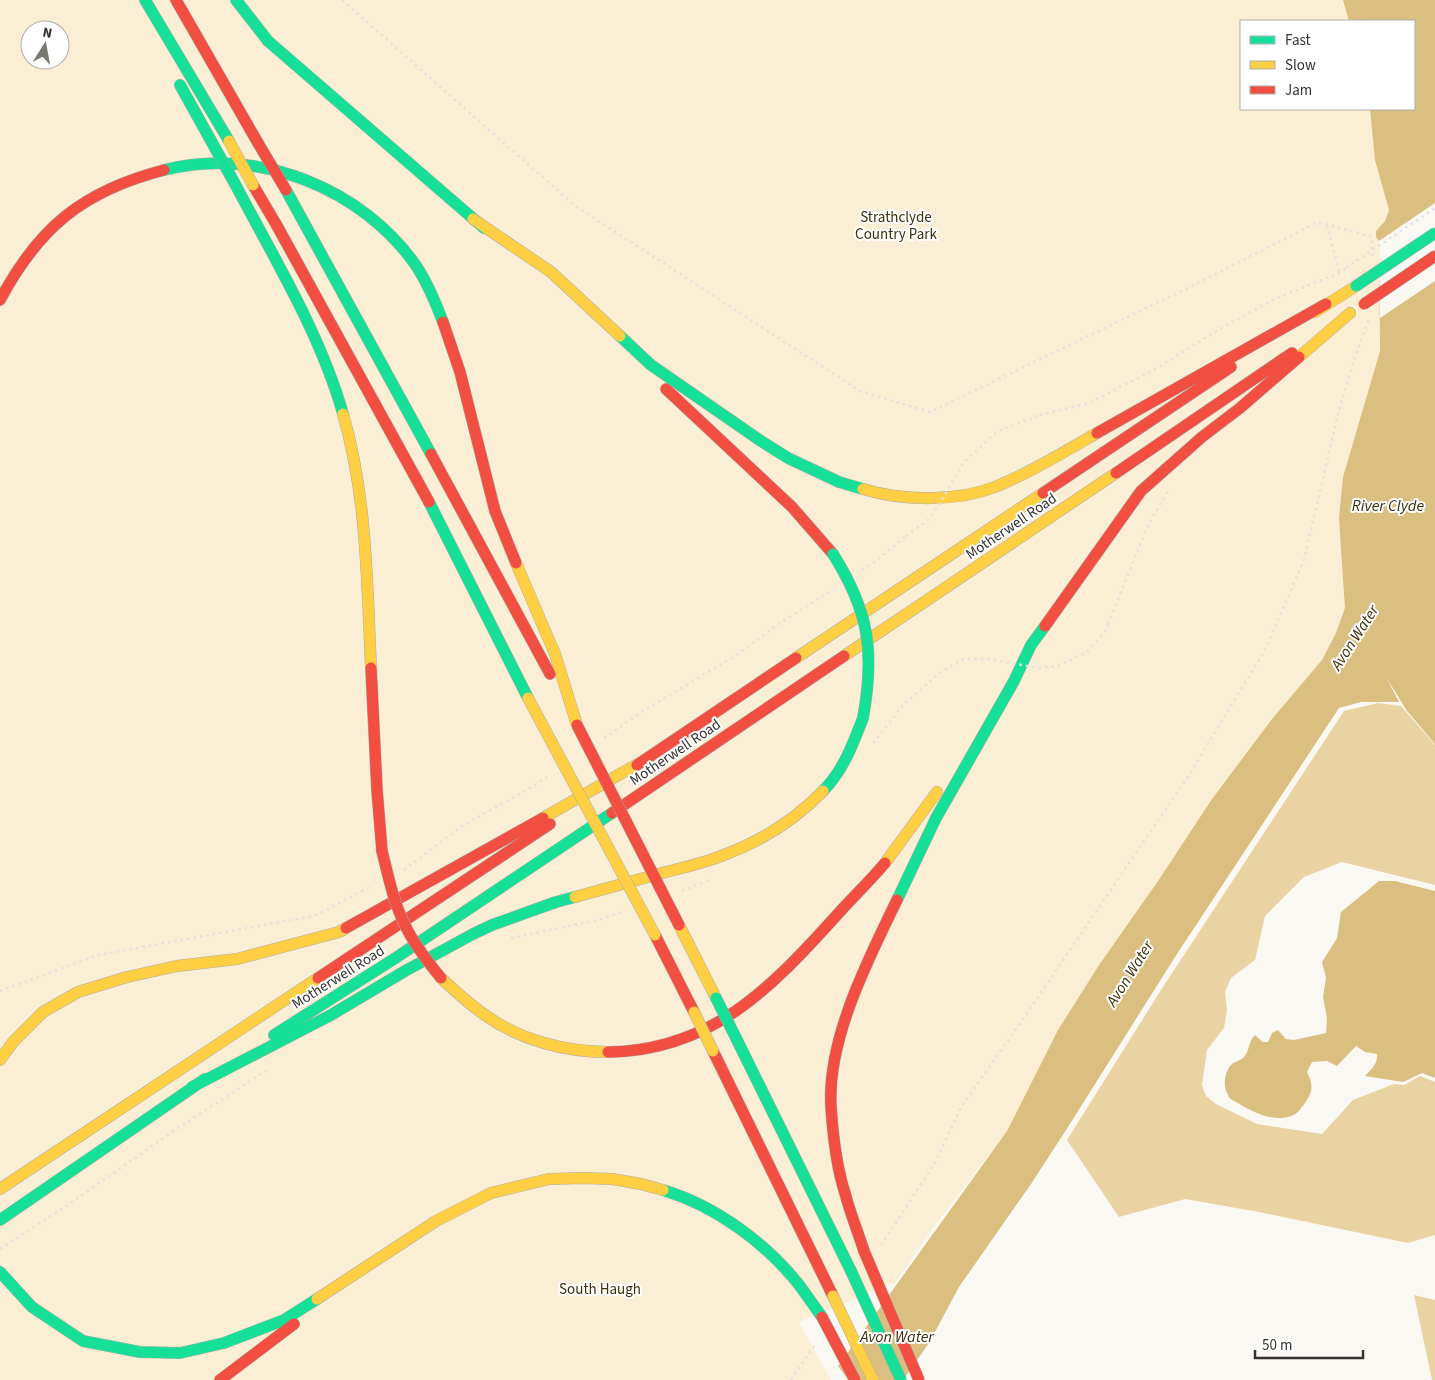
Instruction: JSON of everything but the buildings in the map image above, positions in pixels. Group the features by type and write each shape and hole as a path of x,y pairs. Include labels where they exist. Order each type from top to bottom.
{"main road":[{"path":"134,0 152,34"},
{"path":"145,0 276,224 437,517 528,698 655,935 694,1012 873,1380"},
{"path":"176,0 359,321 577,725 737,1040 851,1271 901,1380"},
{"path":"192,1087 331,1015 405,971 492,925 556,902 720,858 776,832 810,806 829,785 840,768 851,749 863,718 870,674 868,638 862,611 852,586 833,554 792,507 592,320 268,40 236,0"},
{"path":"175,76 296,300 334,386 352,447 363,514 377,790 382,851 399,913 409,933 441,978 464,1000 500,1025 524,1037 554,1046 587,1052 625,1052 661,1046 694,1035 742,1008 788,969 887,860 919,818 1014,681"},
{"path":"0,300 17,270 40,239 62,218 111,186 158,171 203,163 232,163 260,167 297,176 321,185 370,217 397,243 416,267 436,305 450,339 496,515 556,656 577,725"},
{"path":"473,219 551,272 651,364 760,441 788,458 839,482 889,496 933,498 968,494 994,487 1044,464 1326,304"},
{"name":"Motherwell Road","path":"0,1189 372,943 1130,434 1435,233"},
{"name":"Motherwell Road","path":"0,1220 192,1087 394,959 568,843 1126,467 1350,313 1366,309 1435,256"},
{"path":"919,1380 864,1251 844,1192 834,1137 831,1106 833,1072 840,1038 869,958 936,818 1014,681 1031,646 1141,491 1183,453 1240,408 1350,313"},
{"path":"0,1060 13,1042 43,1012 78,992 127,977 177,966 237,959 339,932 650,757"},
{"path":"0,1272 32,1307 83,1341 140,1352 180,1353 224,1343 284,1320 436,1221 491,1193 549,1180 612,1179 641,1184 672,1193 698,1204 726,1219 756,1241 778,1261 799,1285 822,1317 855,1380"},
{"path":"220,1380 384,1256"}],"path":[{"path":"342,0 574,205 860,391 930,412 1188,288 1318,222"},
{"path":"861,571 928,520 941,502 963,462 998,431 1040,415 1089,403 1152,371 1224,327 1277,298 1339,273 1435,208"},
{"path":"1327,225 1339,273"},
{"path":"1364,318 1366,309"},
{"path":"876,1251 936,1163 961,1107 1189,776 1265,650 1304,560 1338,414 1354,360"},
{"path":"905,703 942,671 963,659 989,659 1038,668 1058,666 1087,652 1105,632 1149,523 1171,485"},
{"path":"597,743 646,709 735,656 777,625 838,586"},
{"path":"402,871 462,826 532,787 557,770"},
{"path":"0,991 98,955 314,916 375,885"},
{"path":"791,1380 818,1340"}],"green space":[{"path":"0,0 1435,0 1435,174 1389,210 1385,221 1376,231 1376,237 1379,241 1380,351 1343,477 1339,517 1345,608 1336,633 1322,660 1272,719 1212,799 1158,881 1099,965 1058,1030 1007,1131 932,1229 896,1282 799,1322 831,1380 0,1380"}],"shaded area":[{"path":"1378,703 1401,706 1435,745 1435,885 1342,862 1304,877 1265,916 1255,960 1231,978 1225,992 1227,1010 1224,1028 1207,1050 1202,1085 1206,1096 1216,1104 1257,1124 1322,1134 1353,1100 1394,1084 1404,1085 1420,1076 1435,1082 1435,1235 1408,1243 1259,1212 1185,1199 1119,1217 1067,1140 1161,990 1344,711"},
{"path":"1414,1295 1435,1300 1435,1380 1432,1380"}],"water":[{"path":"1343,0 1435,0 1435,744 1407,711 1386,677 1399,702 1361,702 1339,708 1175,957 1031,1184 959,1287 929,1343 903,1380 848,1380 838,1366 1007,1131 1058,1030 1099,965 1158,881 1212,799 1272,719 1322,660 1336,633 1345,608 1339,517 1343,477 1380,351 1379,241 1376,237 1376,231 1385,221 1389,210 1375,160 1370,110 1415,110 1415,20 1349,20"},
{"path":"1379,881 1395,881 1435,891 1435,1078 1422,1073 1403,1082 1365,1076 1375,1064 1377,1054 1365,1052 1356,1046 1337,1066 1327,1061 1312,1062 1307,1072 1311,1083 1311,1093 1302,1108 1293,1115 1277,1118 1262,1115 1231,1099 1225,1088 1226,1073 1231,1065 1245,1056 1255,1035 1263,1042 1268,1042 1272,1033 1278,1030 1286,1039 1294,1040 1326,1033 1327,1018 1323,997 1326,978 1322,962 1337,938 1341,912"}],"pier":[{"path":"1435,203 1435,281 1380,318 1379,241"}],"traffic: fast":[{"path":"145,0 229,141"},
{"path":"236,0 268,41 484,228"},
{"path":"180,85 210,139"},
{"path":"210,139 235,184"},
{"path":"164,170 199,164 235,164 271,169 305,180 338,195 368,215 394,239 417,267 443,322"},
{"path":"235,184 309,325 334,384 343,414"},
{"path":"286,190 431,454"},
{"path":"1356,286 1435,233"},
{"path":"620,336 651,365 761,441 788,458 839,482 863,489"},
{"path":"429,502 528,698"},
{"path":"833,554 855,594 866,633 868,673 863,718"},
{"path":"897,900 936,818 1014,681 1031,645 1045,626"},
{"path":"823,791 842,766 863,718"},
{"path":"274,1035 394,959 612,813"},
{"path":"192,1087 331,1015 405,971 473,934 492,925 575,897"},
{"path":"716,998 737,1040"},
{"path":"737,1040 851,1271"},
{"path":"0,1220 205,1079"},
{"path":"663,1190 683,1197 721,1216 756,1241 787,1270 822,1317"},
{"path":"851,1271 901,1380"},
{"path":"0,1272 32,1307 83,1341 140,1352 180,1353 224,1343 284,1320 317,1299"}],"traffic: slow":[{"path":"229,141 253,185"},
{"path":"473,219 551,272 620,336"},
{"path":"1315,312 1356,286"},
{"path":"1299,357 1350,313"},
{"path":"343,414 357,476 361,508 367,572 371,668"},
{"path":"863,489 912,498 946,497 980,492 995,487 1047,462 1097,433"},
{"path":"844,656 1116,473"},
{"path":"796,658 1043,493"},
{"path":"516,563 555,654 577,725"},
{"path":"528,698 655,935"},
{"path":"543,818 650,757"},
{"path":"575,897 701,863 735,850 776,830 823,791"},
{"path":"885,863 937,792"},
{"path":"679,925 716,998"},
{"path":"0,1060 13,1042 43,1012 78,992 127,977 177,966 237,959 339,932 346,928"},
{"path":"0,1189 318,978"},
{"path":"441,978 479,1011 499,1024 528,1038 576,1050 608,1052"},
{"path":"694,1012 713,1051"},
{"path":"317,1299 436,1221 491,1193 549,1179 583,1178 612,1179 663,1190"},
{"path":"833,1296 873,1380"}],"traffic: jam":[{"path":"176,0 258,143"},
{"path":"258,143 286,190"},
{"path":"0,300 15,274 31,252 48,232 66,216 87,201 110,189 164,170"},
{"path":"253,185 429,502"},
{"path":"1364,304 1435,256"},
{"path":"1097,433 1326,304"},
{"path":"443,322 460,372 495,511 516,563"},
{"path":"1116,473 1292,353"},
{"path":"1045,626 1141,491 1202,437 1240,408 1299,357"},
{"path":"1043,493 1231,367"},
{"path":"666,389 792,507 833,554"},
{"path":"431,454 550,674"},
{"path":"612,813 844,656"},
{"path":"637,765 796,658"},
{"path":"371,668 382,851"},
{"path":"577,725 679,925"},
{"path":"346,928 543,818"},
{"path":"318,978 550,824"},
{"path":"382,851 394,896 404,923 416,945 441,978"},
{"path":"608,1052 645,1049 678,1040 708,1028 736,1011 787,967 885,863"},
{"path":"864,1251 837,1162 831,1107 831,1081 842,1027 862,974 897,900"},
{"path":"655,935 694,1012"},
{"path":"713,1051 833,1296"},
{"path":"864,1251 919,1380"},
{"path":"822,1317 855,1380"},
{"path":"220,1380 294,1324"}],"park label":[{"name":"Strathclyde Country Park","path":"896,226"},
{"name":"South Haugh","path":"600,1289"}],"water label":[{"name":"River Clyde","path":"1388,505"},
{"name":"Avon Water","path":"1354,637"},
{"name":"Avon Water","path":"1129,973"},
{"name":"Avon Water","path":"897,1336"}]}
